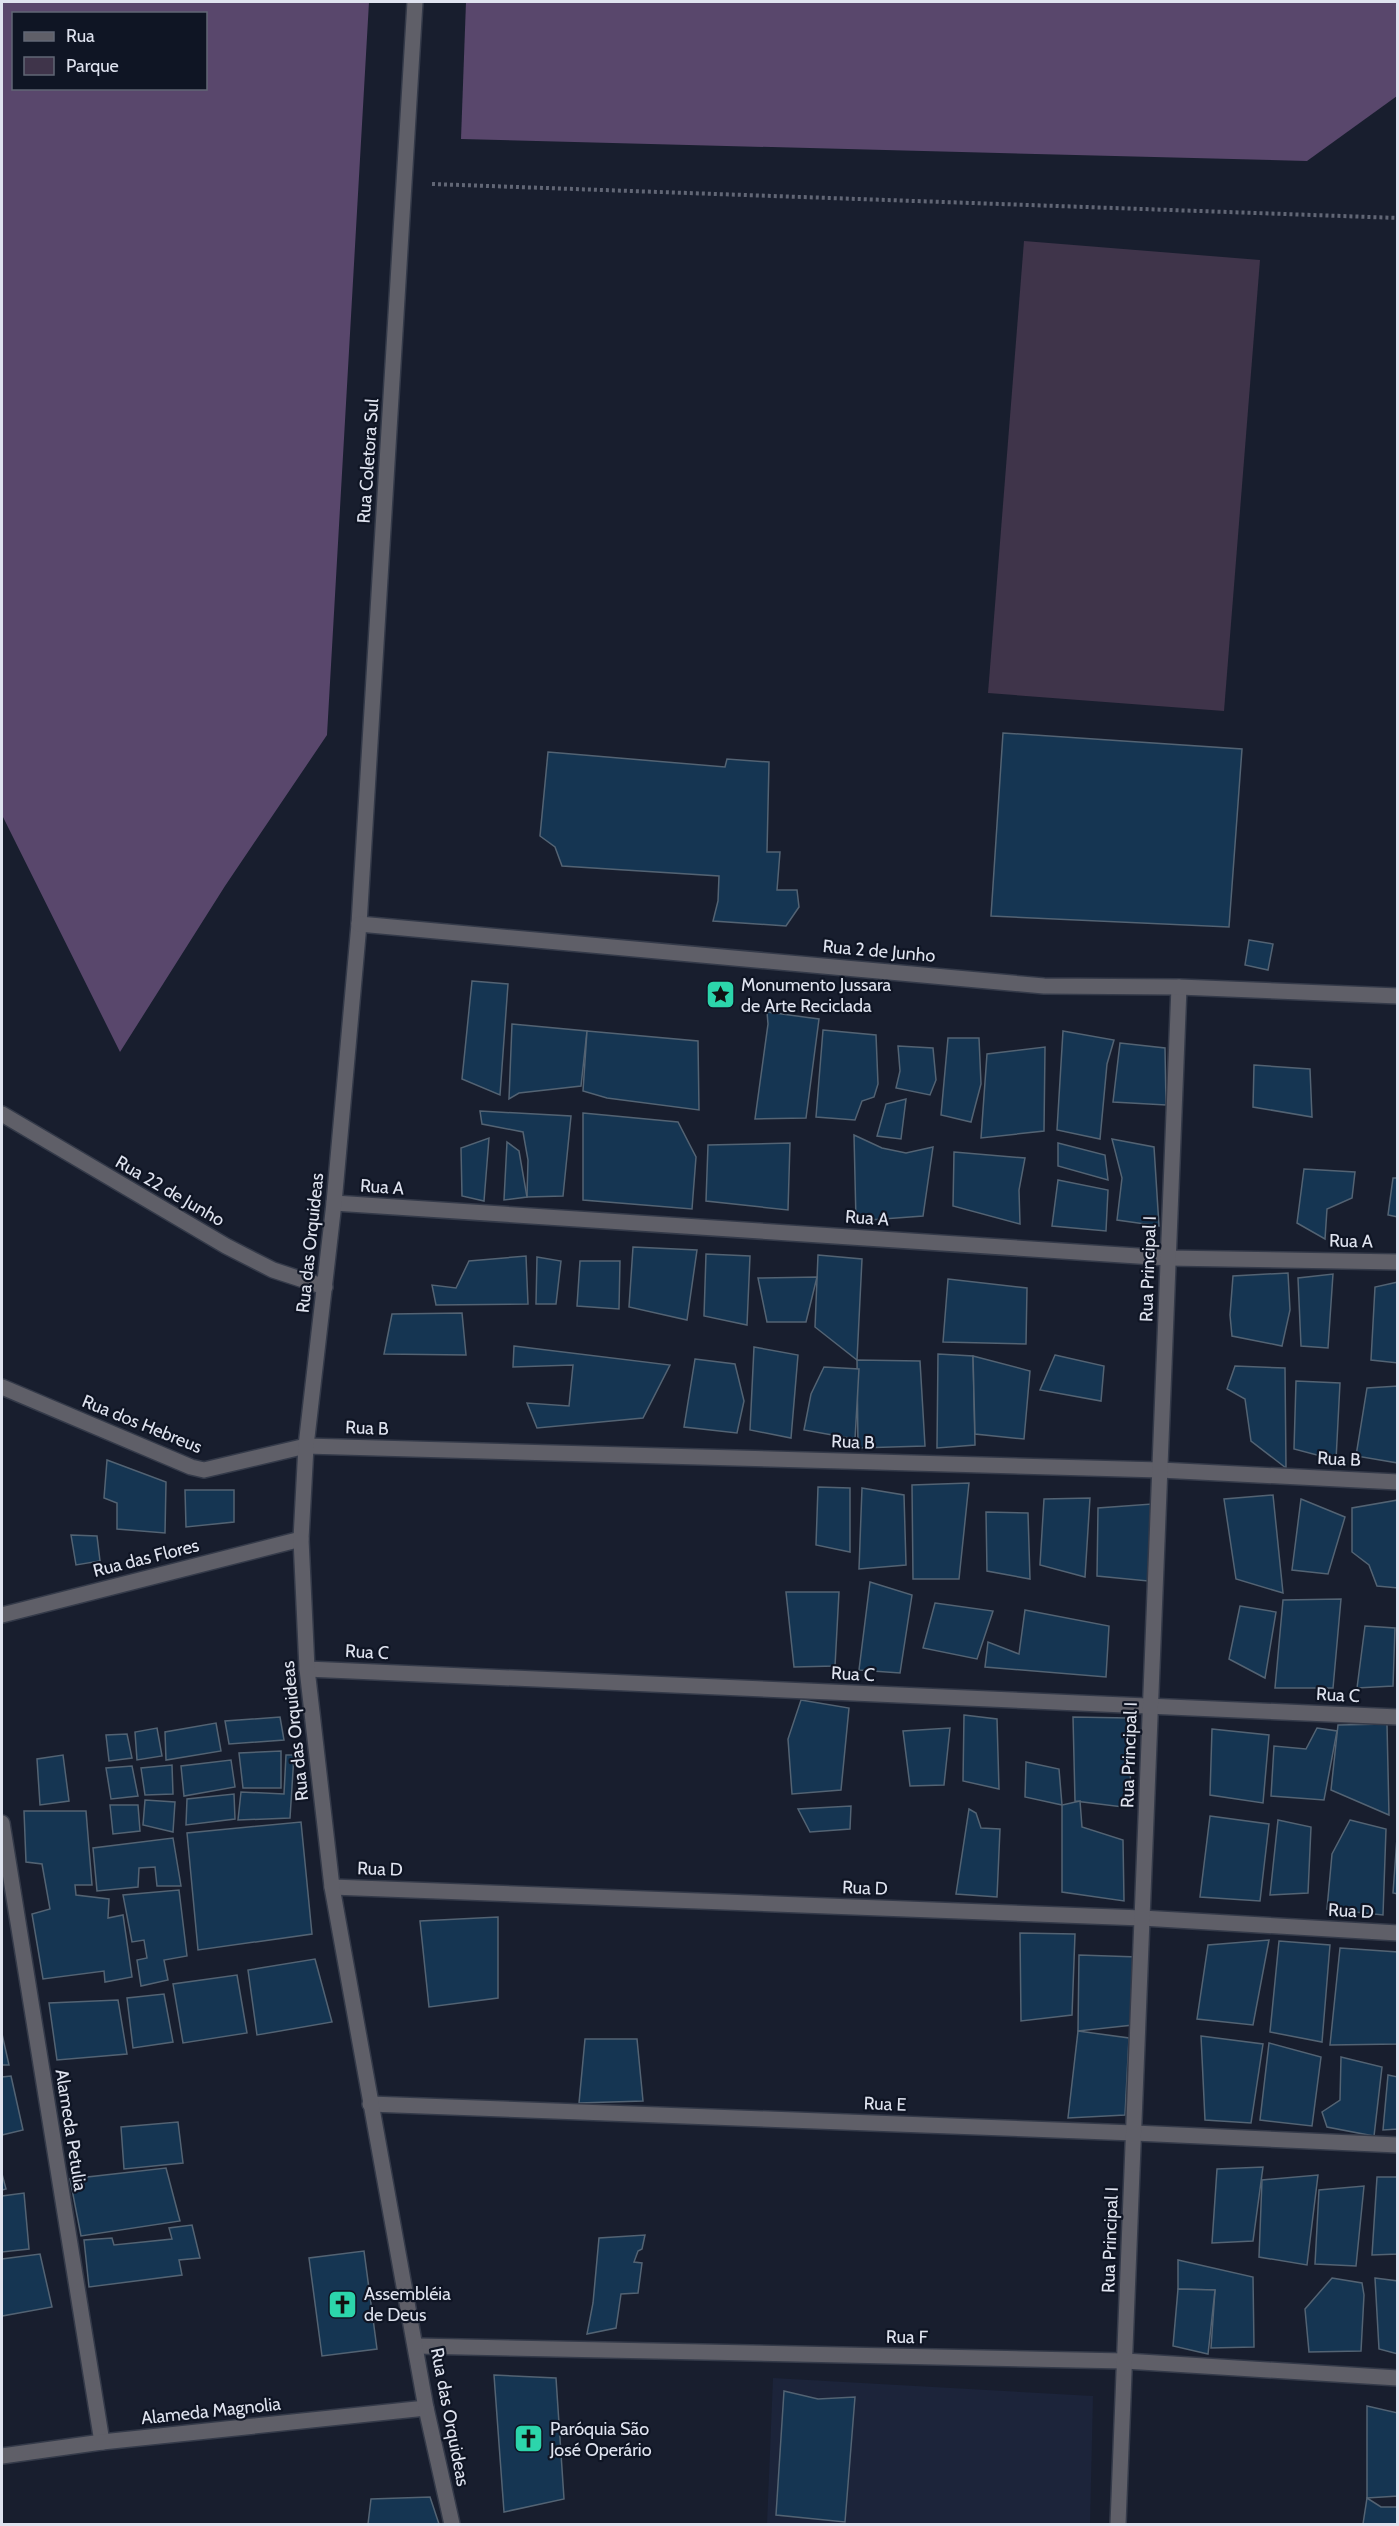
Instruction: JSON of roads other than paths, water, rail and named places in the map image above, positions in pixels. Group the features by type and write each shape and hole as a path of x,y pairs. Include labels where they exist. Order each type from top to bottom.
{"street":[{"name":"Rua Coletora Sul","path":"359,924 416,2"},
{"name":"Rua 2 de Junho","path":"359,924 1044,986 1179,987 1398,996"},
{"name":"Rua das Orquideas","path":"359,924 334,1203 306,1446 301,1539 307,1669 332,1887 426,2408 452,2524"},
{"name":"Rua Principal I","path":"1118,2524 1179,987"},
{"name":"Rua 22 de Junho","path":"2,1114 226,1246 273,1270 325,1287"},
{"name":"Rua A","path":"334,1203 1168,1258 1398,1262"},
{"name":"Rua dos Hebreus","path":"2,1387 191,1467 204,1470 306,1446"},
{"name":"Rua B","path":"306,1446 1160,1470 1398,1482"},
{"name":"Rua das Flores","path":"2,1615 301,1539"},
{"name":"Rua C","path":"307,1669 1398,1718"},
{"name":"Alameda Petulia","path":"2,1824 102,2442"},
{"name":"Rua D","path":"332,1887 1142,1918 1398,1933"},
{"name":"Rua E","path":"370,2104 1398,2145"},
{"name":"Rua F","path":"416,2346 1125,2361 1398,2378"},
{"name":"Alameda Magnolia","path":"2,2456 102,2442 426,2408"}],"place":[{"name":"Monumento Jussara de Arte Reciclada","path":"720,995"},
{"name":"Assembléia de Deus","path":"343,2304"},
{"name":"Paróquia São José Operário","path":"529,2439"}]}
